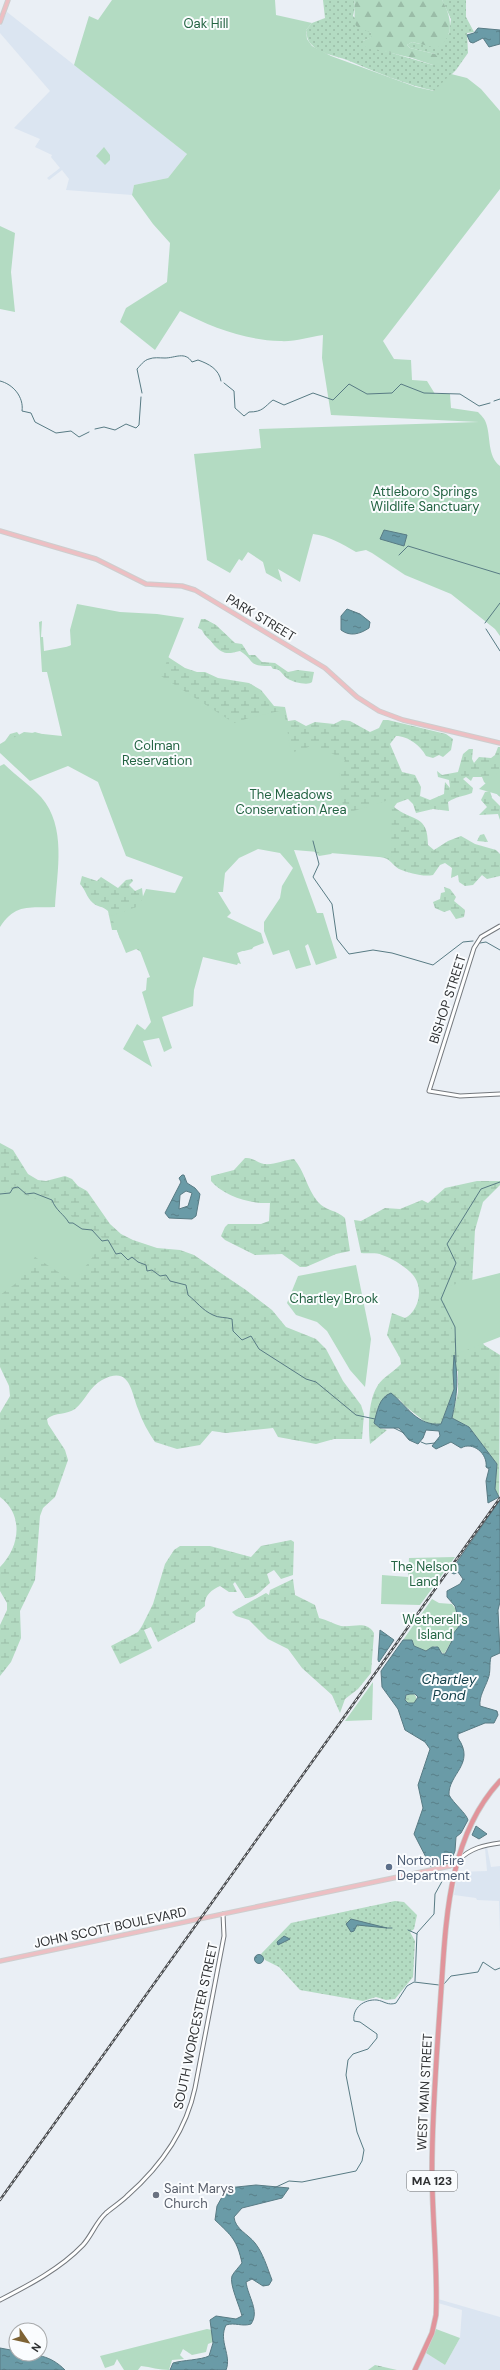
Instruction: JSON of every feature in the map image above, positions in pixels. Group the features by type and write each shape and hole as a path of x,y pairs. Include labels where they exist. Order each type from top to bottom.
{"highway":[{"name":"MA 123","path":"458,1861 473,1820 487,1796 500,1781"},
{"name":"WEST MAIN STREET","path":"416,2370 432,2333 436,2315 432,2142 446,1920 458,1861"}],"main road":[{"path":"0,22 8,0"},
{"name":"PARK STREET","path":"0,531 89,556 146,584 182,586 195,590 325,668 357,697 379,711 403,720 500,743"},
{"path":"223,1914 450,1866 458,1861"},
{"name":"JOHN SCOTT BOULEVARD","path":"0,1961 223,1914"}],"street":[{"name":"BISHOP STREET","path":"500,926 481,937 474,948 429,1091 452,1095 500,1094"},
{"path":"458,1861 464,1855 482,1846 500,1843"},
{"name":"SOUTH WORCESTER STREET","path":"0,2300 42,2276 79,2249 100,2219 138,2186 175,2140 190,2109 195,2088 224,1936 223,1914"}],"shaded area":[{"path":"7,12 187,154 168,178 134,185 132,195 66,190 69,179 62,170 49,180 47,178 60,168 51,157 52,155 35,147 40,139 14,128 50,91 0,33 0,26"},
{"path":"487,1847 491,1867 500,1866 500,1933 499,1901 477,1900 476,1898 454,1895 458,1872 487,1871 485,1848"},
{"path":"438,2299 500,2317 500,2370 418,2370 426,2353 445,2365 460,2338 462,2310 438,2303"}],"green space":[{"path":"112,0 275,0 276,15 312,23 306,30 307,39 312,46 331,56 416,87 434,91 451,74 467,78 481,89 500,111 500,189 383,341 394,359 411,360 412,380 427,381 435,394 450,394 451,408 478,412 483,417 488,428 491,451 496,462 500,466 500,636 495,629 451,594 405,575 366,550 356,552 335,541 319,535 313,534 300,582 278,569 282,582 266,573 263,562 248,552 242,561 239,559 230,573 207,560 194,454 261,448 259,429 479,422 331,415 322,358 323,335 285,341 254,338 228,332 180,311 155,350 120,322 126,308 167,282 170,243 153,224 132,195 134,185 168,178 187,154 74,65 89,16 98,20"},
{"path":"323,0 354,0 355,7 353,16 371,33 372,37 363,41 385,51 433,65 435,54 410,48 407,45 412,42 420,44 449,34 451,19 442,0 466,0 466,17 474,32 467,33 468,53 456,70 435,91 390,77 323,52 311,44 306,30 312,23 325,18"},
{"path":"354,0 442,0 448,13 450,26 447,38 437,48 412,42 407,45 410,48 435,54 440,59 439,63 433,65 412,58 362,46 363,41 371,37 371,33 356,26"},
{"path":"104,147 110,155 110,160 105,165 96,156"},
{"path":"0,226 15,233 11,272 15,312 0,309"},
{"path":"77,604 120,612 157,614 184,618 161,676 234,723 284,710 291,753 315,745 345,760 339,775 344,814 392,799 391,858 294,850 317,913 323,913 337,958 316,965 308,944 305,946 311,965 296,969 289,950 273,955 264,931 264,922 280,898 282,886 293,868 280,853 258,849 239,858 225,873 223,892 218,892 231,913 227,917 261,933 264,943 237,953 241,964 238,963 237,965 203,957 194,990 193,1006 162,1017 172,1048 164,1052 159,1038 143,1041 152,1067 123,1049 137,1024 145,1030 151,1022 142,992 146,990 147,978 150,977 139,948 126,953 111,916 139,906 146,889 175,893 183,877 126,856 98,782 68,766 30,781 0,753 0,745 24,732 62,736 47,672 42,672 39,622 42,621 41,637 43,637 44,651 71,646 70,630"},
{"path":"201,619 205,619 216,625 235,643 242,644 249,655 255,655 262,662 275,663 288,672 298,670 314,672 312,682 304,684 290,680 280,671 273,669 271,666 254,664 240,651 226,653 220,651 202,630 198,628"},
{"path":"73,644 165,655 185,668 197,672 205,672 218,678 249,683 261,690 274,706 285,707 288,721 295,720 306,726 315,722 334,724 342,720 350,721 370,732 379,728 383,720 388,720 446,734 453,739 451,750 443,757 439,755 433,758 426,756 414,742 401,736 396,736 390,744 402,772 415,775 421,787 420,796 430,800 444,794 445,782 450,788 449,780 438,777 437,771 442,775 458,772 463,754 469,749 473,749 472,759 474,763 479,757 491,758 495,755 498,747 500,747 500,797 484,782 482,777 473,777 471,781 466,777 463,779 473,788 472,793 448,802 449,811 433,809 416,813 413,804 408,799 397,803 394,807 422,823 427,835 428,845 434,850 448,841 461,836 475,844 496,850 500,854 500,876 487,879 482,875 473,885 465,886 459,882 458,875 451,878 452,868 445,863 440,865 433,875 420,875 399,869 388,859 378,857 376,854 336,849 331,854 319,856 310,847 104,771 0,752 0,744 5,741 10,734 17,732 21,737 35,732 70,743 63,649"},
{"path":"4,764 41,797 49,809 57,835 58,864 55,907 31,907 17,910 6,919 0,927 0,766"},
{"path":"500,771 500,795 479,789"},
{"path":"490,791 492,798 500,806 500,820 498,814 479,815 487,807 481,800 485,792"},
{"path":"484,834 488,842 477,841 480,835"},
{"path":"82,876 97,881 101,877 118,888 126,880 132,879 133,881 129,885 135,891 142,888 144,906 255,945 252,949 244,951 141,952 120,939 117,930 112,930 108,911 91,901 80,884"},
{"path":"444,887 450,889 456,897 454,901 465,910 464,917 456,919 450,910 444,912 435,908 433,902 440,899 441,893 445,892"},
{"path":"0,1143 13,1150 28,1174 38,1180 46,1181 65,1176 72,1179 78,1186 87,1191 110,1224 121,1234 133,1240 157,1248 180,1250 194,1255 246,1290 272,1310 286,1327 316,1339 326,1349 343,1381 361,1405 364,1414 362,1439 334,1439 316,1444 278,1437 273,1428 226,1433 212,1431 200,1445 177,1449 155,1442 143,1422 128,1382 124,1378 111,1376 98,1383 75,1409 54,1415 47,1419 48,1424 65,1450 68,1460 55,1497 43,1508 40,1516 35,1580 20,1611 21,1638 11,1662 0,1676 0,1625 7,1610 7,1603 0,1591 0,1567 12,1550 15,1541 16,1522 8,1504 0,1497 0,1413 10,1396 9,1386 0,1367"},
{"path":"245,1158 250,1158 264,1164 294,1159 301,1169 318,1202 324,1207 339,1213 345,1218 350,1251 336,1254 306,1267 300,1267 282,1254 255,1255 225,1240 221,1236 228,1224 261,1224 269,1221 270,1203 254,1202 238,1198 223,1191 211,1181 211,1176 234,1170"},
{"path":"477,1181 500,1181 500,1185 483,1202 475,1230 472,1285 464,1306 484,1345 500,1355 499,1497 495,1489 497,1464 469,1427 452,1418 458,1392 458,1371 453,1372 454,1389 441,1424 429,1425 405,1406 399,1399 386,1395 378,1407 374,1423 380,1428 387,1430 370,1444 369,1430 372,1398 380,1382 401,1364 400,1358 387,1335 392,1313 405,1318 410,1315 417,1305 419,1292 413,1275 399,1263 380,1254 361,1253 354,1220 361,1221 385,1208 400,1209 422,1200 428,1203 445,1188"},
{"path":"0,1191 23,1194 58,1207 105,1240 74,1282 35,1257 19,1281 0,1295"},
{"name":"Chartley Brook","path":"356,1265 371,1339 365,1387 350,1370 327,1331 317,1322 296,1315 287,1303 298,1276"},
{"path":"500,1273 500,1337 459,1353 440,1288"},
{"path":"291,1540 294,1542 293,1575 281,1579 274,1570 267,1574 270,1583 259,1593 249,1598 245,1598 235,1582 233,1584 237,1592 229,1592 220,1586 211,1591 207,1596 205,1606 196,1613 195,1622 158,1642 151,1627 144,1630 152,1648 120,1664 111,1646 138,1632 142,1626 153,1604 165,1564 174,1550 180,1546 210,1546 251,1557 261,1546"},
{"name":"The Nelson Land","path":"455,1557 420,1605 381,1604 382,1575 408,1577 409,1558"},
{"path":"293,1579 295,1595 315,1605 319,1618 341,1626 359,1625 367,1627 374,1633 371,1673 358,1689 345,1699 340,1713 332,1695 302,1668 288,1649 268,1639 249,1620 236,1616 232,1612 266,1593 269,1595 270,1590"},
{"name":"Wetherell's Island","path":"432,1599 439,1603 452,1604 457,1611 460,1625 453,1634 453,1639 444,1654 435,1646 426,1651 414,1646 413,1642 403,1640"},
{"path":"373,1682 372,1720 345,1721"},
{"path":"411,1693 415,1695 417,1699 415,1703 411,1705 407,1703 405,1699 407,1695"},
{"path":"395,1901 404,1902 417,1915 414,1929 410,1932 415,1941 413,1977 395,1999 386,2000 376,1997 363,2001 300,1990 279,1967 265,1960 261,1954 291,1923"},
{"path":"207,2329 212,2330 213,2342 208,2344 206,2352 192,2355 183,2349 180,2355 184,2359 172,2360 169,2370 141,2366 138,2370 124,2370 117,2359 114,2365 105,2368 100,2356"},
{"path":"436,2329 460,2338 445,2365 426,2353"},
{"path":"375,2365 397,2370 368,2370"}],"water":[{"path":"478,28 500,30 500,44 489,47 483,38 473,43 470,42 467,35 474,33"},
{"path":"384,530 407,535 404,546 380,539"},
{"path":"347,609 360,614 370,622 369,628 355,634 341,630 341,616"},
{"path":"184,1175 187,1183 195,1188 200,1194 196,1216 192,1219 169,1218 165,1213 181,1182 179,1178","holes":["186,1191 192,1193 188,1206 179,1209 180,1195"]},
{"path":"454,1355 457,1386 452,1418 469,1427 497,1464 495,1489 499,1497 488,1503 486,1481 489,1469 486,1467 485,1458 479,1450 470,1446 461,1448 451,1442 436,1449 432,1446 440,1436 439,1431 426,1430 423,1438 418,1444 409,1440 399,1428 380,1428 374,1423 381,1401 391,1393 419,1419 433,1424 441,1424 454,1389"},
{"name":"Chartley Pond","path":"500,1500 500,1602 498,1610 500,1653 491,1657 489,1676 481,1695 480,1702 480,1706 497,1711 498,1715 494,1723 485,1723 458,1734 458,1738 463,1747 463,1762 450,1788 449,1795 465,1814 468,1820 461,1833 456,1837 455,1851 450,1863 431,1867 414,1834 423,1808 418,1785 430,1749 425,1742 405,1730 398,1709 382,1687 381,1671 403,1640 412,1640 414,1646 426,1651 432,1647 438,1647 442,1654 445,1654 453,1639 453,1634 460,1625 455,1606 447,1597 447,1591 460,1584 463,1579 458,1572 454,1574 450,1572","holes":["415,1694 418,1697 414,1703 408,1703 405,1700 406,1695"]},
{"path":"380,1630 394,1640 379,1662 378,1660"},
{"path":"476,1826 487,1834 479,1839 472,1835"},
{"path":"351,1919 387,1928 357,1925 354,1931 351,1932 346,1924"},
{"path":"284,1936 290,1939 278,1945 277,1942"},
{"path":"257,1955 261,1955 263,1959 261,1963 257,1963 255,1961 255,1957"},
{"path":"256,2185 289,2188 282,2198 242,2208 234,2217 239,2228 258,2247 265,2260 272,2280 269,2285 263,2286 252,2279 246,2282 254,2309 253,2319 251,2324 248,2325 226,2325 223,2337 227,2359 226,2370 170,2370 173,2363 209,2356 213,2343 210,2320 216,2316 236,2319 242,2316 231,2280 233,2274 242,2263 240,2255 233,2239 215,2220 217,2206 227,2188"},
{"path":"0,2348 8,2350 8,2362 48,2362 48,2358 65,2370 0,2370"}],"waterway":[{"path":"142,393 137,369 142,363 153,358 183,356 192,362 198,360 206,363 216,370 221,381"},
{"path":"0,381 9,385 17,392 21,401 22,411 31,413 35,422 56,433 71,431 79,437 89,432"},
{"path":"224,383 234,391 235,408 244,416 249,412 260,410 273,400 284,405 313,393 333,400 349,384 367,394 392,393 401,384 424,393 460,394 479,406 490,403"},
{"path":"95,429 104,427 115,430 126,424 136,428 139,425 141,397"},
{"path":"494,401 500,399"},
{"path":"399,555 408,546 500,574"},
{"path":"485,623 500,603"},
{"path":"486,629 500,651"},
{"path":"313,841 319,864 313,877 332,904 337,939 349,954 373,950 392,953 433,965 463,942 473,941"},
{"path":"480,943 486,942 500,950"},
{"path":"456,1362 455,1327 441,1299 456,1263 447,1244 481,1189 500,1182"},
{"name":"Chartley Brook","path":"0,1194 10,1193 13,1188 18,1187 26,1194 34,1193 52,1200 69,1223 73,1223 82,1229 92,1230 102,1241 108,1240 116,1254 121,1253 128,1260 132,1257 138,1262 146,1265 147,1271 152,1270 160,1276 166,1275 170,1281 186,1285 188,1295 206,1311 215,1316 232,1319 233,1331 242,1340 251,1336 259,1349 306,1379 316,1382 356,1415 375,1419"},
{"name":"Chartley Brook","path":"394,1428 404,1433"},
{"name":"Chartley Brook","path":"421,1442 426,1444 435,1443"},
{"name":"Chartley Brook","path":"415,1981 417,1933 434,1914 435,1894 445,1876"},
{"path":"387,1928 392,1928"},
{"path":"408,1930 417,1934"},
{"path":"444,1984 451,1976 478,1972 483,1962 495,1970 500,1968"},
{"path":"274,2188 289,2181 302,2182 356,2171 362,2161 364,2150 357,2132 346,2075 348,2060 353,2054 368,2049 377,2038 377,2034 360,2022 354,2021 355,2012 360,2005 372,2000 377,2000 388,2004 396,2003 407,1986 414,1982 439,1985"}],"railway":[{"path":"0,2200 500,1498"}],"place":[{"name":"Norton Fire Department","path":"389,1867"},
{"name":"Saint Marys Church","path":"156,2195"}],"park label":[{"name":"Oak Hill","path":"206,23"},
{"name":"Attleboro Springs Wildlife Sanctuary","path":"425,498"},
{"name":"Colman Reservation","path":"157,752"},
{"name":"The Meadows Conservation Area","path":"291,802"}]}
